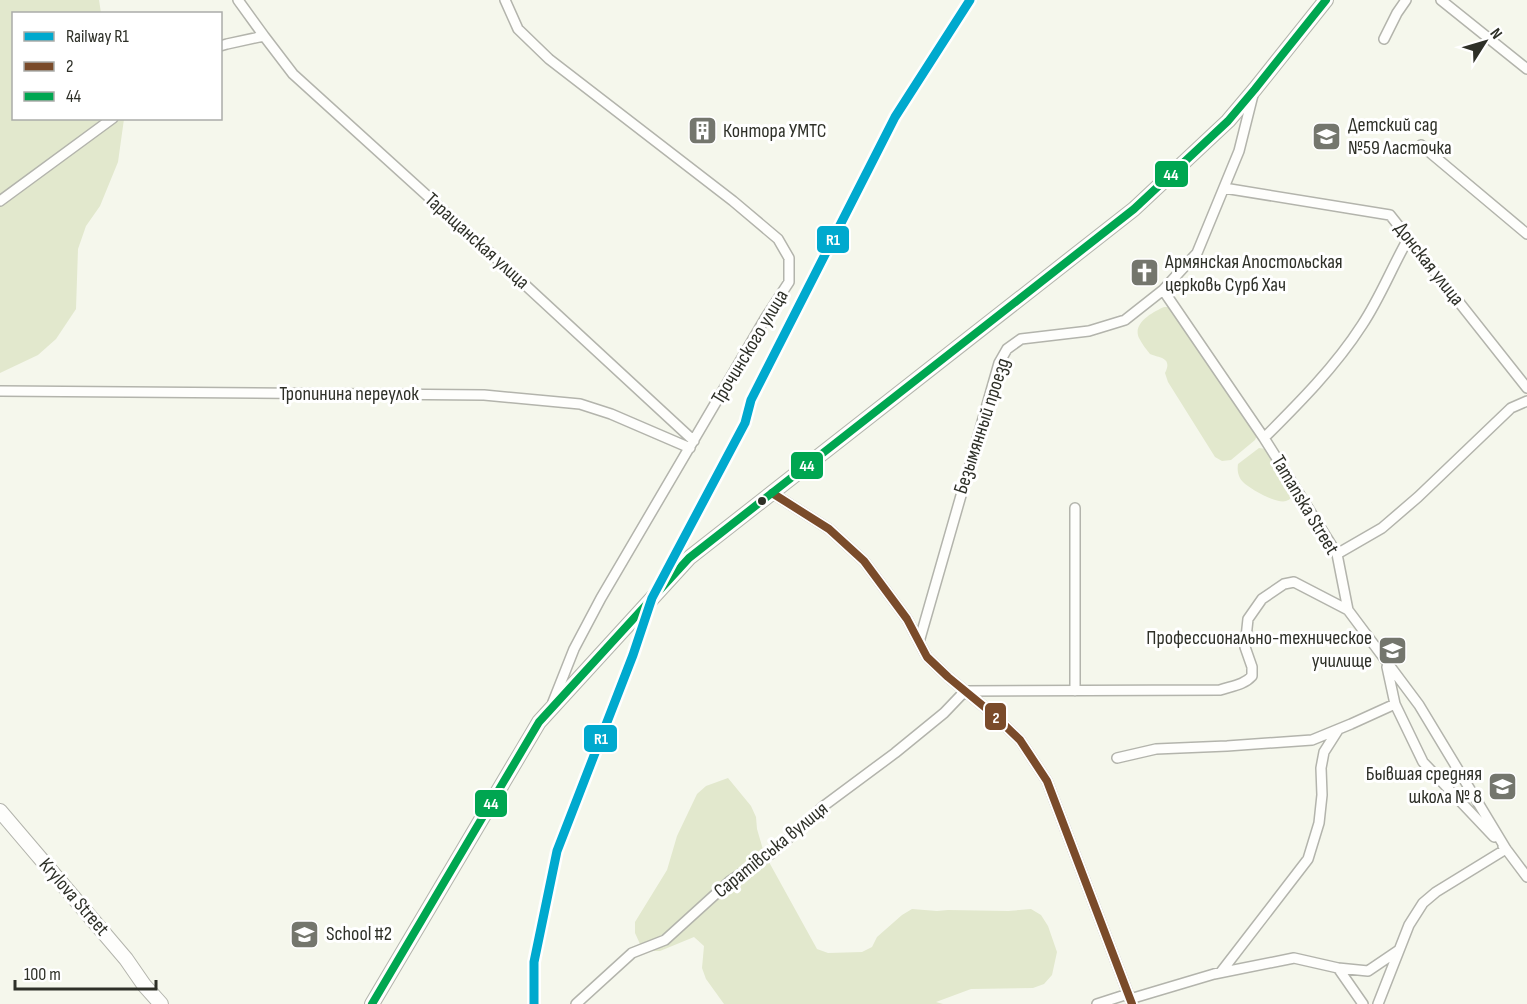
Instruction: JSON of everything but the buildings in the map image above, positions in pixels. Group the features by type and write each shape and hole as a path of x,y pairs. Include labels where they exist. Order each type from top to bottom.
{"main road":[{"path":"372,1004 539,722 689,558 1134,209 1228,121 1326,0"},
{"name":"Krylova Street","path":"0,812 126,959 144,985"},
{"path":"144,985 150,1004"},
{"path":"144,985 161,1004"}],"street":[{"name":"Таращанская улица","path":"238,0 294,74 517,277 692,445"},
{"name":"Трочинского улица","path":"505,0 518,29 549,59 733,201 778,239 789,258 789,282 766,317 601,598 574,649 550,710"},
{"path":"1384,39 1396,13 1406,0"},
{"path":"1441,0 1527,69"},
{"path":"222,45 264,36"},
{"name":"Безымянный проезд","path":"919,642 999,363 1007,349 1021,339 1089,331 1125,320 1163,290 1197,253 1239,151 1255,89"},
{"path":"0,201 110,120"},
{"path":"1421,145 1527,234"},
{"name":"Донская улица","path":"1224,188 1390,215 1527,388"},
{"path":"1264,438 1300,402 1361,326 1408,239"},
{"name":"Tamanska Street","path":"1163,290 1264,438 1337,554 1348,610 1419,705 1506,849 1527,877"},
{"name":"Тропинина переулок","path":"0,391 484,395 579,404 692,445"},
{"path":"1337,554 1382,528 1418,497 1511,408 1527,401"},
{"path":"772,493 829,529 864,561 907,619 927,657 1020,740 1047,781 1130,999"},
{"path":"1075,508 1075,691"},
{"path":"965,691 1220,690 1241,684 1252,676 1252,667 1245,647 1248,619 1262,599 1284,584 1294,582 1348,610"},
{"path":"1378,1004 1409,926 1423,903 1436,892 1506,849 1423,762 1395,704 1386,663"},
{"name":"Саратівська вулиця","path":"576,1004 632,952 665,940 730,881 772,853 825,805 944,713 965,691"},
{"path":"1117,758 1156,749 1312,740 1395,704"},
{"path":"1221,972 1308,859 1319,823 1322,795 1321,768 1324,752 1338,730"},
{"path":"1097,1004 1130,999 1221,972 1294,958 1338,968 1368,970 1400,950"},
{"path":"1338,968 1363,1004"}],"green space":[{"path":"0,0 99,0 101,12 12,12 12,120 124,120 118,162 100,206 86,226 78,249 76,309 56,339 38,355 0,373"},
{"path":"1164,307 1173,310 1257,435 1255,440 1231,460 1222,461 1215,457 1168,382 1165,373 1166,361 1150,354 1139,338 1138,328 1141,323 1149,315"},
{"path":"1259,448 1269,452 1274,466 1289,485 1293,494 1289,500 1282,501 1263,495 1240,478 1238,464"},
{"path":"728,778 751,806 756,817 764,853 817,949 828,953 862,952 872,947 877,937 912,909 1008,911 1031,909 1041,915 1048,926 1057,952 1052,975 1044,984 1033,988 971,989 936,1002 943,1004 724,1004 706,979 702,968 704,946 694,937 660,951 649,951 640,944 635,933 635,922 667,870 677,836 697,794 706,786"}],"rail line":[{"name":"R1","path":"534,1004 534,962 557,851 633,655 652,598 745,423 751,400 895,117 970,0"}],"transit line":[{"name":"44","path":"372,1004 539,722 689,558 1134,209 1228,121 1326,0"},
{"name":"2","path":"772,493 829,529 864,561 907,619 927,657 1020,740 1047,781 1132,1004"}],"place":[{"name":"Контора УМТС","path":"702,131"},
{"name":"Детский сад №59 Ласточка","path":"1327,137"},
{"name":"Армянская Апостольская церковь Сурб Хач","path":"1144,273"},
{"name":"Профессионально-техническое училище","path":"1393,650"},
{"name":"Бывшая средняя школа № 8","path":"1503,786"},
{"name":"School #2","path":"305,934"}]}
